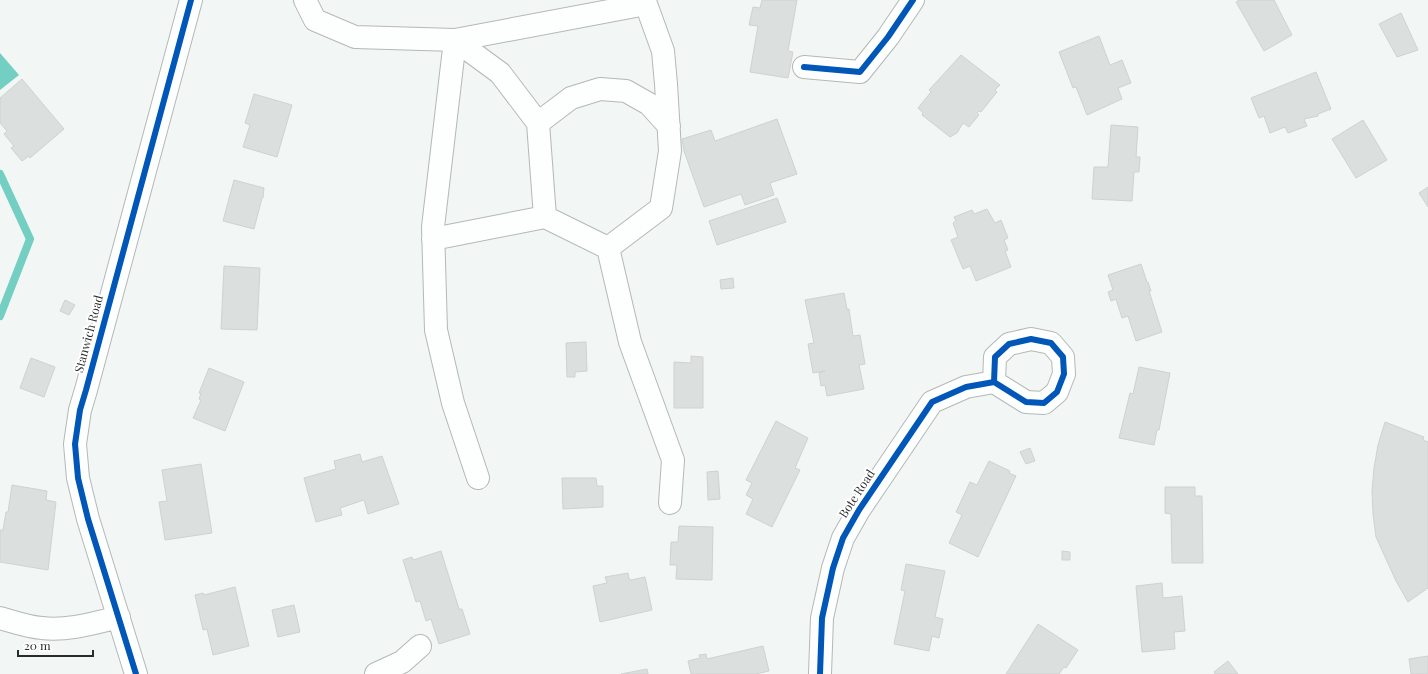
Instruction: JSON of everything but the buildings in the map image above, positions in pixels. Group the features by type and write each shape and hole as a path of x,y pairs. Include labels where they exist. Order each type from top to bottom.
{"street":[{"name":"Stanwich Road","path":"136,674 83,498 76,460 77,428 95,352 190,0"},
{"path":"305,0 315,20 355,37 456,40 646,4 663,51 670,151 661,208 608,248"},
{"path":"804,67 860,72 888,37 913,0"},
{"path":"456,40 500,73 538,123 545,217"},
{"path":"456,40 443,130 433,239 436,330 453,403 478,478"},
{"path":"538,123 571,98 600,89 626,91 649,104 669,126"},
{"path":"433,239 545,217 608,248"},
{"path":"608,248 630,342 673,460 670,503"},
{"name":"Bote Road","path":"820,674 822,618 833,568 843,538 859,510 932,402 966,387 994,382"},
{"path":"0,618 41,628 54,629 90,624 119,617"},
{"path":"376,674 402,662 420,646"}],"shaded area":[{"path":"0,53 19,75 0,90"}],"waterway":[{"path":"0,174 30,239 0,316"}],"cycle path":[{"path":"136,674 88,519 78,478 75,444 80,410 191,0"},
{"path":"804,67 860,72 888,37 913,0"},
{"path":"820,674 822,618 833,568 843,538 859,510 932,402 966,387 994,382 1026,402 1044,403 1057,392 1064,374 1063,357 1051,343 1031,339 1009,344 995,357 994,382"}]}
